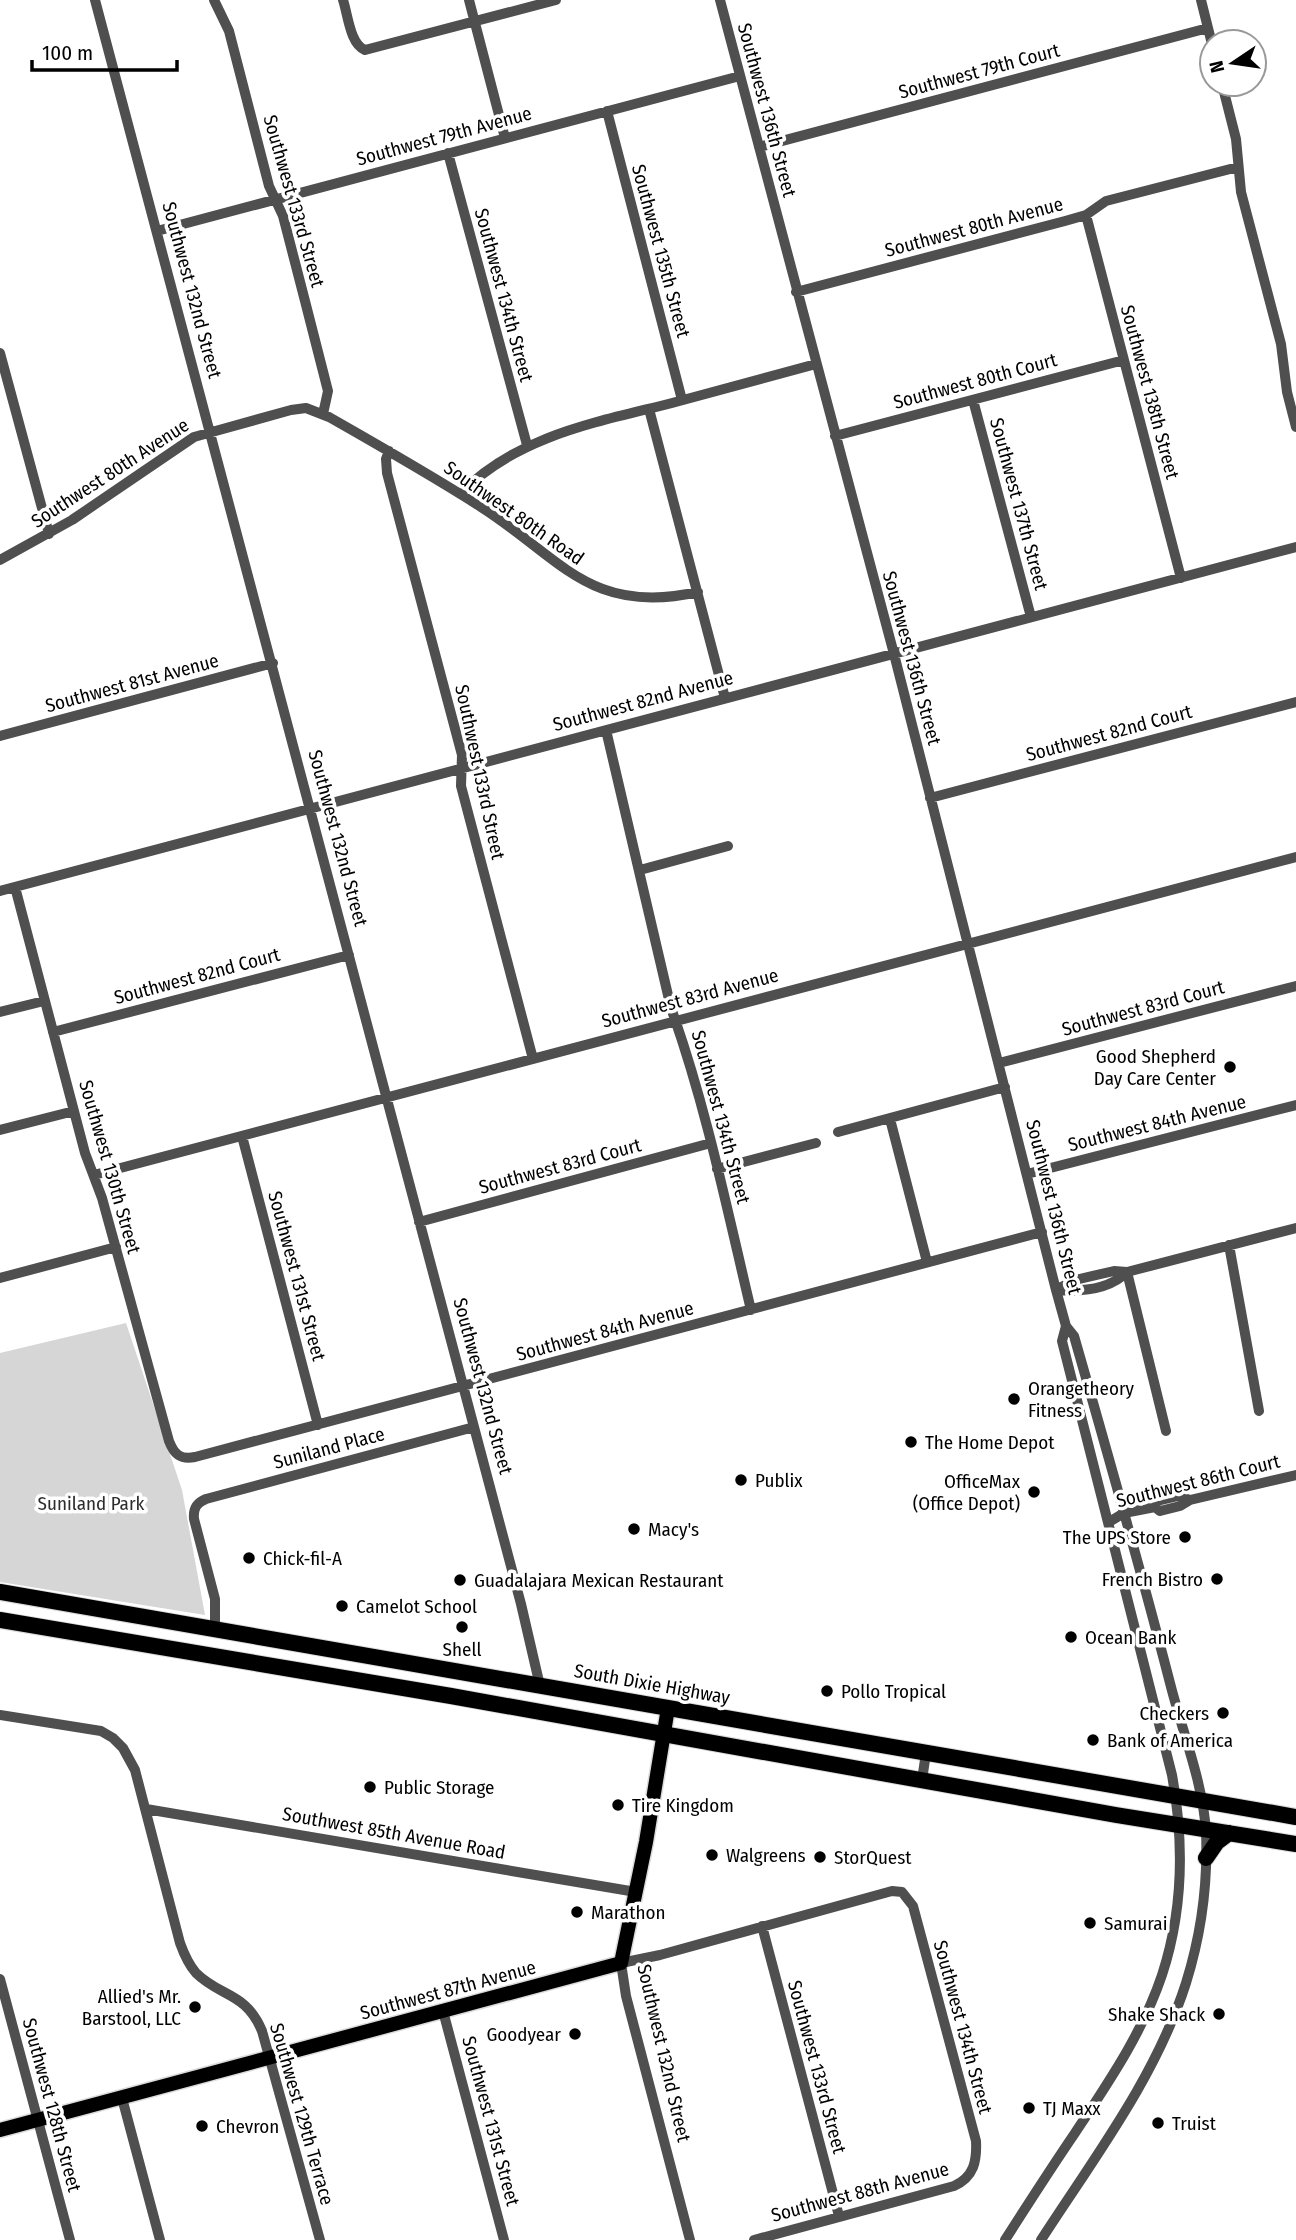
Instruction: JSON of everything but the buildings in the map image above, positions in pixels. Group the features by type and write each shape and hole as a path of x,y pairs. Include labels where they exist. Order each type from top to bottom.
{"highway":[{"name":"South Dixie Highway","path":"0,1592 1296,1817"},
{"path":"0,1620 1296,1844"},
{"path":"211,1657 215,1629"},
{"path":"534,1712 540,1686"},
{"path":"1206,1858 1217,1842 1230,1833"}],"main road":[{"name":"Southwest 132nd Street","path":"621,1963 668,1708"},
{"name":"Southwest 87th Avenue","path":"0,2130 621,1963"}],"street":[{"name":"Southwest 132nd Street","path":"95,0 387,1097 534,1654 540,1686"},
{"name":"Southwest 133rd Street","path":"214,0 229,31 269,186 283,216 328,391 323,414"},
{"path":"344,0 355,43 360,49 370,50 556,0"},
{"path":"469,0 505,138"},
{"path":"1200,0 1208,28"},
{"name":"Southwest 136th Street","path":"723,1 740,76 894,654 1056,1290 1066,1326 1074,1336 1124,1513 1201,1800 1206,1828 1206,1858 1198,1932 1186,1982 1166,2035 1145,2078 1041,2240"},
{"name":"Southwest 79th Court","path":"759,147 1198,31"},
{"name":"Southwest 79th Avenue","path":"157,231 740,76"},
{"path":"1226,98 1236,139 1241,192 1281,344 1287,392 1296,427"},
{"name":"Southwest 135th Street","path":"607,111 682,400"},
{"name":"Southwest 134th Street","path":"448,153 527,445"},
{"name":"Southwest 80th Avenue","path":"796,292 1086,215 1106,201 1238,167"},
{"name":"Southwest 138th Street","path":"1086,215 1181,578"},
{"path":"0,353 49,534"},
{"name":"Southwest 80th Court","path":"835,436 1124,360"},
{"path":"460,494 485,471 527,445 565,432 816,364"},
{"name":"Southwest 137th Street","path":"973,400 1031,617"},
{"name":"Southwest 80th Avenue","path":"0,560 49,534 144,473 194,437 291,410 306,408 323,414"},
{"path":"649,409 725,698"},
{"name":"Southwest 80th Road","path":"323,414 460,494 496,517 558,566 597,589 640,598 671,597 698,592"},
{"name":"Southwest 133rd Street","path":"389,451 386,459 387,472 462,755 461,786 533,1059"},
{"name":"Southwest 82nd Avenue","path":"0,891 1296,547"},
{"name":"Southwest 81st Avenue","path":"0,736 272,663"},
{"name":"Southwest 82nd Court","path":"930,798 1296,702"},
{"name":"Southwest 134th Street","path":"606,730 644,896 711,1143 751,1310"},
{"path":"640,870 728,846"},
{"name":"Southwest 83rd Avenue","path":"94,1175 1296,857"},
{"name":"Southwest 130th Street","path":"15,887 85,1153 116,1248 169,1441 177,1455"},
{"name":"Southwest 82nd Court","path":"53,1032 349,955"},
{"name":"Southwest 83rd Court","path":"999,1063 1296,986"},
{"path":"0,1013 44,1001"},
{"path":"838,1132 1005,1087"},
{"name":"Southwest 84th Avenue","path":"1027,1174 1296,1105"},
{"path":"0,1130 74,1111"},
{"path":"890,1119 927,1262"},
{"name":"Southwest 131st Street","path":"242,1136 318,1425"},
{"name":"Southwest 83rd Court","path":"419,1222 711,1143"},
{"path":"717,1169 816,1143"},
{"path":"1056,1290 1078,1292 1117,1282 1127,1272 1296,1228"},
{"name":"Southwest 84th Avenue","path":"177,1455 195,1457 1042,1232"},
{"path":"1229,1245 1259,1411"},
{"path":"0,1278 116,1248"},
{"path":"1127,1272 1166,1431"},
{"name":"Southwest 136th Street","path":"1005,2240 1116,2069 1148,2011 1162,1975 1174,1922 1178,1889 1179,1825 1176,1796 1062,1341 1066,1326"},
{"name":"Suniland Place","path":"215,1629 215,1599 194,1520 196,1506 206,1499 474,1427"},
{"name":"Southwest 86th Court","path":"1108,1521 1124,1513 1155,1507 1157,1501 1178,1496 1190,1500 1296,1475"},
{"name":"Southwest 129th Terrace","path":"0,1715 102,1731 123,1748 135,1770 186,1959 202,1978 249,2008 259,2024 271,2057 320,2240"},
{"path":"922,1780 926,1753"},
{"name":"Southwest 85th Avenue Road","path":"145,1809 636,1892"},
{"name":"Southwest 87th Avenue","path":"621,1963 660,1955 892,1891 906,1894"},
{"name":"Southwest 134th Street","path":"906,1894 913,1906 976,2141 972,2172"},
{"name":"Southwest 133rd Street","path":"762,1926 839,2216"},
{"name":"Southwest 132nd Street","path":"621,1963 626,1996 690,2240"},
{"name":"Southwest 128th Street","path":"0,1979 70,2240"},
{"name":"Southwest 131st Street","path":"443,2011 504,2240"},
{"path":"122,2098 160,2240"},
{"name":"Southwest 88th Avenue","path":"754,2240 954,2186 968,2178 972,2172"}],"green space":[{"name":"Suniland Park","path":"126,1323 182,1490 205,1615 0,1582 0,1353"}],"place":[{"name":"Good Shepherd Day Care Center","path":"1230,1067"},
{"name":"Orangetheory Fitness","path":"1014,1399"},
{"name":"The Home Depot","path":"911,1442"},
{"name":"Publix","path":"741,1480"},
{"name":"OfficeMax (Office Depot)","path":"1034,1492"},
{"name":"Macy's","path":"634,1529"},
{"name":"The UPS Store","path":"1185,1537"},
{"name":"Chick-fil-A","path":"249,1558"},
{"name":"French Bistro","path":"1217,1579"},
{"name":"Guadalajara Mexican Restaurant","path":"460,1580"},
{"name":"Camelot School","path":"342,1606"},
{"name":"Shell","path":"462,1627"},
{"name":"Ocean Bank","path":"1071,1637"},
{"name":"Pollo Tropical","path":"827,1691"},
{"name":"Checkers","path":"1223,1713"},
{"name":"Bank of America","path":"1093,1740"},
{"name":"Public Storage","path":"370,1787"},
{"name":"Tire Kingdom","path":"618,1805"},
{"name":"Walgreens","path":"712,1855"},
{"name":"StorQuest","path":"820,1857"},
{"name":"Marathon","path":"577,1912"},
{"name":"Samurai","path":"1090,1923"},
{"name":"Allied's Mr. Barstool, LLC","path":"195,2007"},
{"name":"Shake Shack","path":"1219,2014"},
{"name":"Goodyear","path":"575,2034"},
{"name":"TJ Maxx","path":"1029,2108"},
{"name":"Truist","path":"1158,2123"},
{"name":"Chevron","path":"202,2126"}]}
